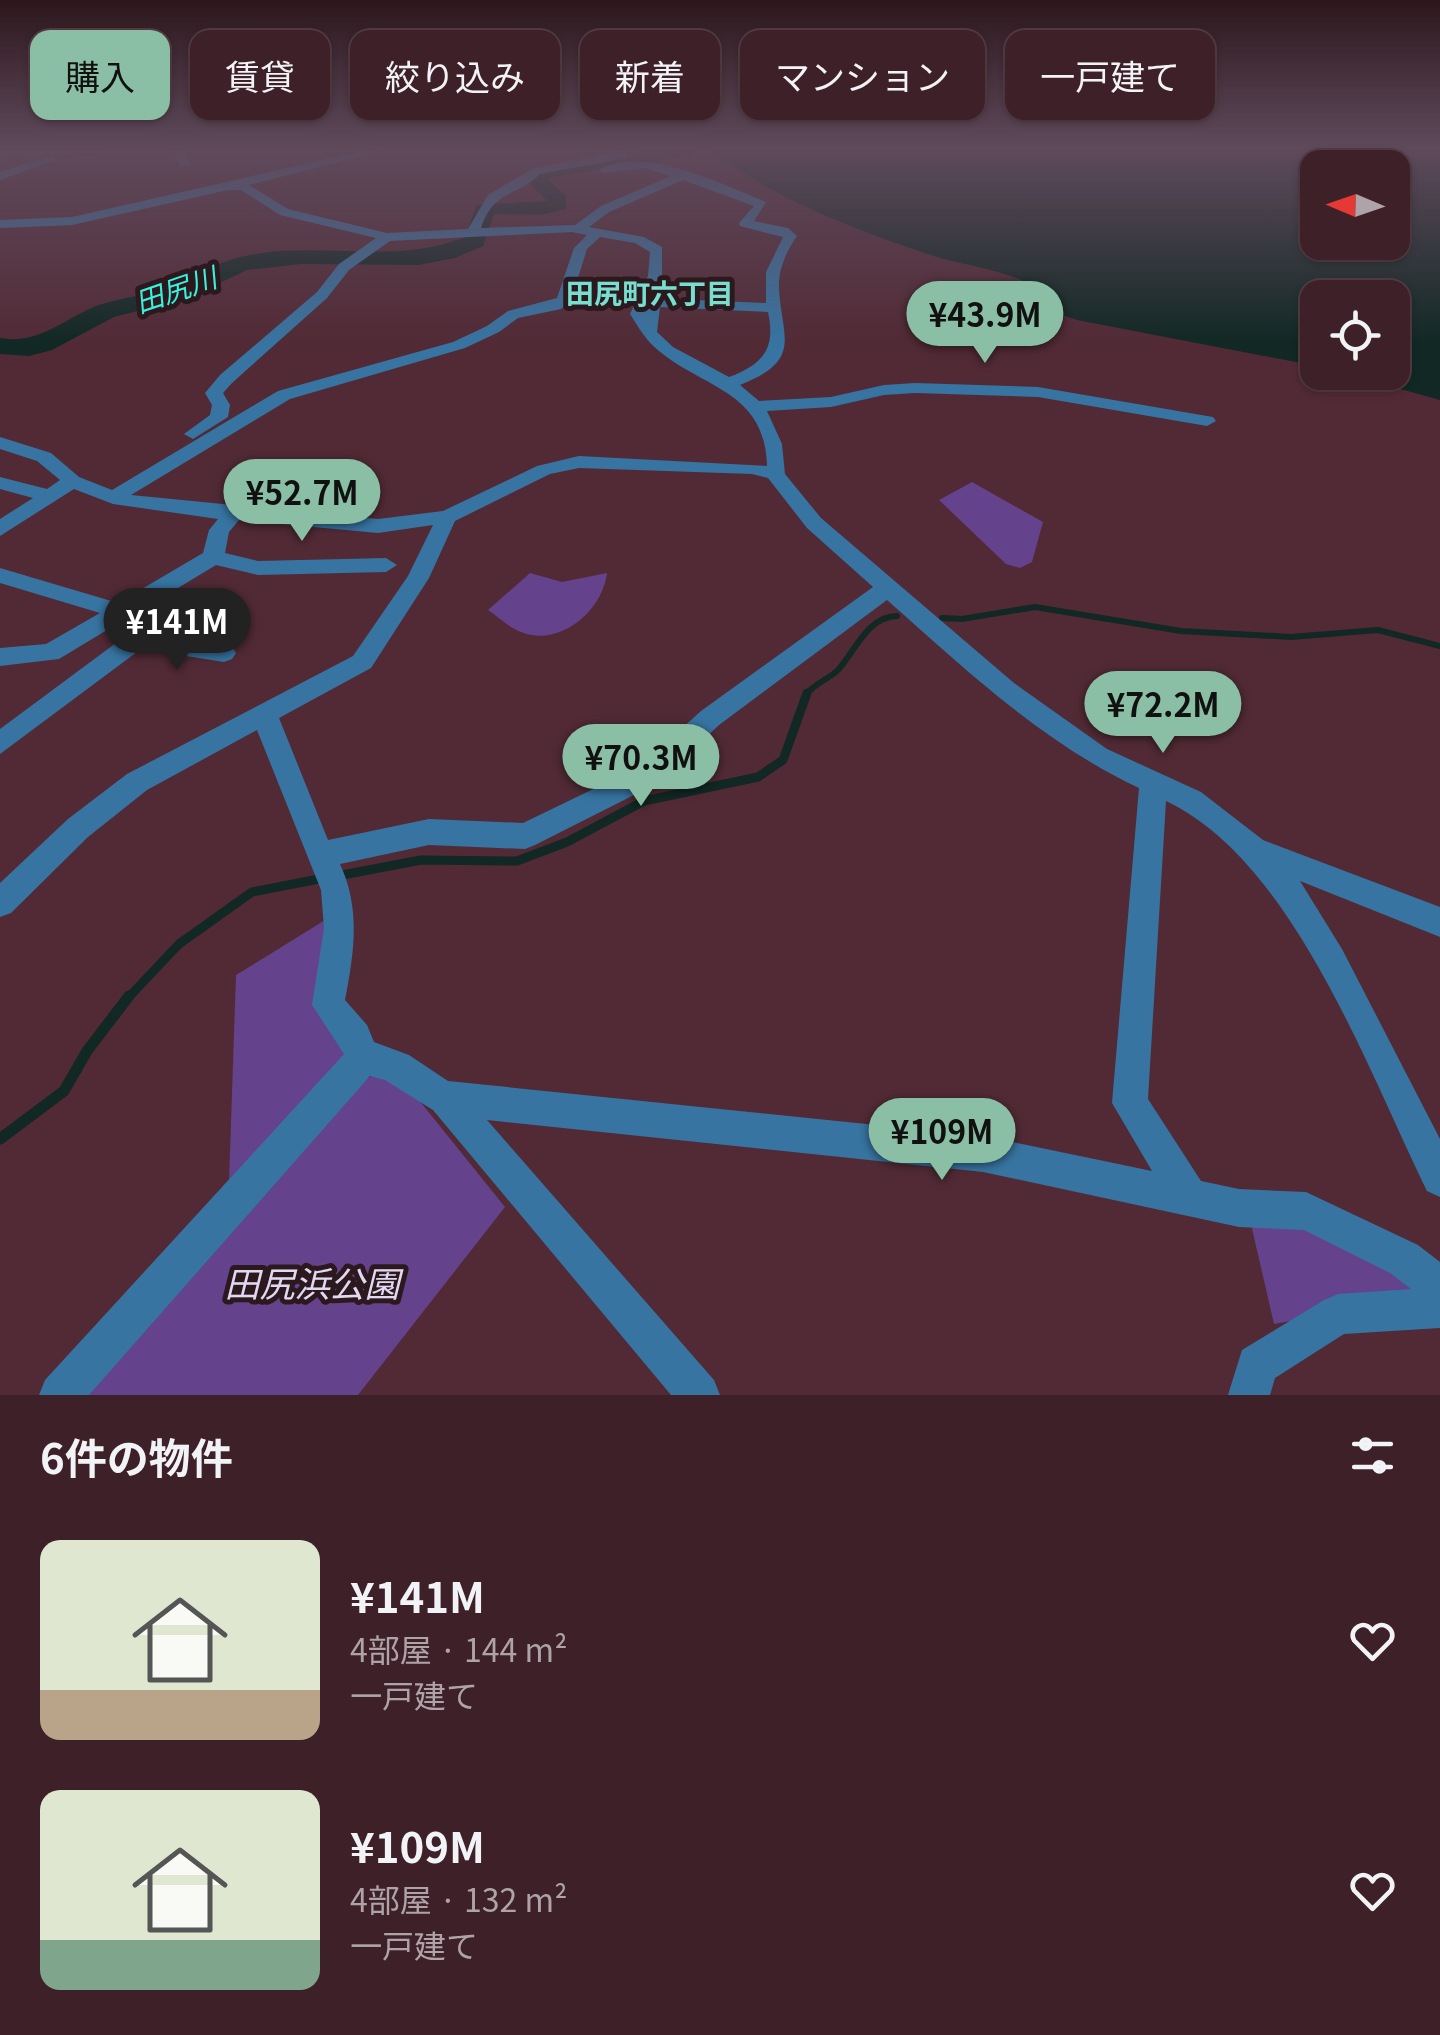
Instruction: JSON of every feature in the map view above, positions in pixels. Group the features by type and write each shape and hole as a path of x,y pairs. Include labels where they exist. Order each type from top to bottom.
{"street":[{"path":"0,237 93,214"},
{"path":"293,214 387,237 579,228 639,240 656,250 655,276 642,296 638,314 644,330 670,352 759,406 778,464 775,474"},
{"path":"477,214 479,232"},
{"path":"579,228 599,214"},
{"path":"727,384 757,370 774,356 780,333 772,294 774,269 790,236 784,231 745,223 753,214"},
{"path":"0,224 45,224"},
{"path":"113,498 284,395 459,345 492,330 514,314 556,306 564,300 581,248 599,231"},
{"path":"175,460 192,435 218,417 221,405 214,393 226,379 322,296 344,267 387,237"},
{"path":"644,330 652,324 653,302 776,308"},
{"path":"759,406 831,402 884,390 915,388 1038,392 1206,421"},
{"path":"0,443 44,457 72,481 113,498 233,515 378,526 447,517 544,470 579,462 754,468 775,474 814,523 1005,690 1098,757 1191,800 1254,849 1293,895 1331,960 1440,1178"},
{"path":"0,529 72,481"},
{"path":"0,484 46,496"},
{"path":"214,557 219,530 233,515"},
{"path":"0,903 78,828 136,782 362,662 418,578 447,517"},
{"path":"0,658 51,653 214,557 258,568 386,565"},
{"path":"0,575 122,612 137,640"},
{"path":"326,871 429,832 526,836 624,786 667,758 710,718 842,625 887,588"},
{"path":"0,743 137,640 224,653"},
{"path":"266,716 340,913 340,937 328,1005 355,1036 362,1058"},
{"path":"1153,783 1130,1103 1190,1198"},
{"path":"1254,849 1440,922"},
{"path":"362,1058 400,1066 424,1089 445,1098 983,1154 1238,1208 1306,1211 1404,1259 1440,1287"},
{"path":"60,1395 340,1088 362,1058"},
{"path":"445,1098 698,1395"},
{"path":"1249,1395 1257,1365 1338,1314 1440,1308"}],"green space":[{"path":"972,482 1043,522 1032,562 1020,568 1006,564 939,500"},
{"path":"530,573 562,582 607,573 597,600 577,622 550,635 536,636 517,630 488,610"},
{"path":"330,917 328,1005 362,1058 228,1211 236,975"},
{"name":"田尻浜公園","path":"398,1074 505,1207 358,1395 72,1395 348,1092 373,1075"},
{"path":"1306,1211 1440,1294 1274,1324 1250,1220"}],"shaded area":[{"path":"824,214 1300,214 1300,260 1410,260 1410,214 1440,214 1440,400 1404,390 1410,390 1410,280 1300,280 1300,363 1077,320 1045,309 1039,291 1030,284 925,253"}],"waterway":[{"name":"田尻川","path":"0,346 15,349 42,345 105,312 179,293 242,264 271,258 389,260 447,253 475,241 484,214"},
{"path":"942,618 962,619 1035,607 1181,631 1291,637 1378,630 1440,646"},
{"path":"806,694 838,670 870,628 897,616"},
{"path":"337,876 421,860 517,861 567,842 644,801 758,777 783,760 806,694"},
{"path":"127,999 179,944 252,892 324,878"},
{"path":"0,1139 64,1091 87,1051 129,996"}],"district":[{"name":"田尻町六丁目","path":"650,294"}]}
